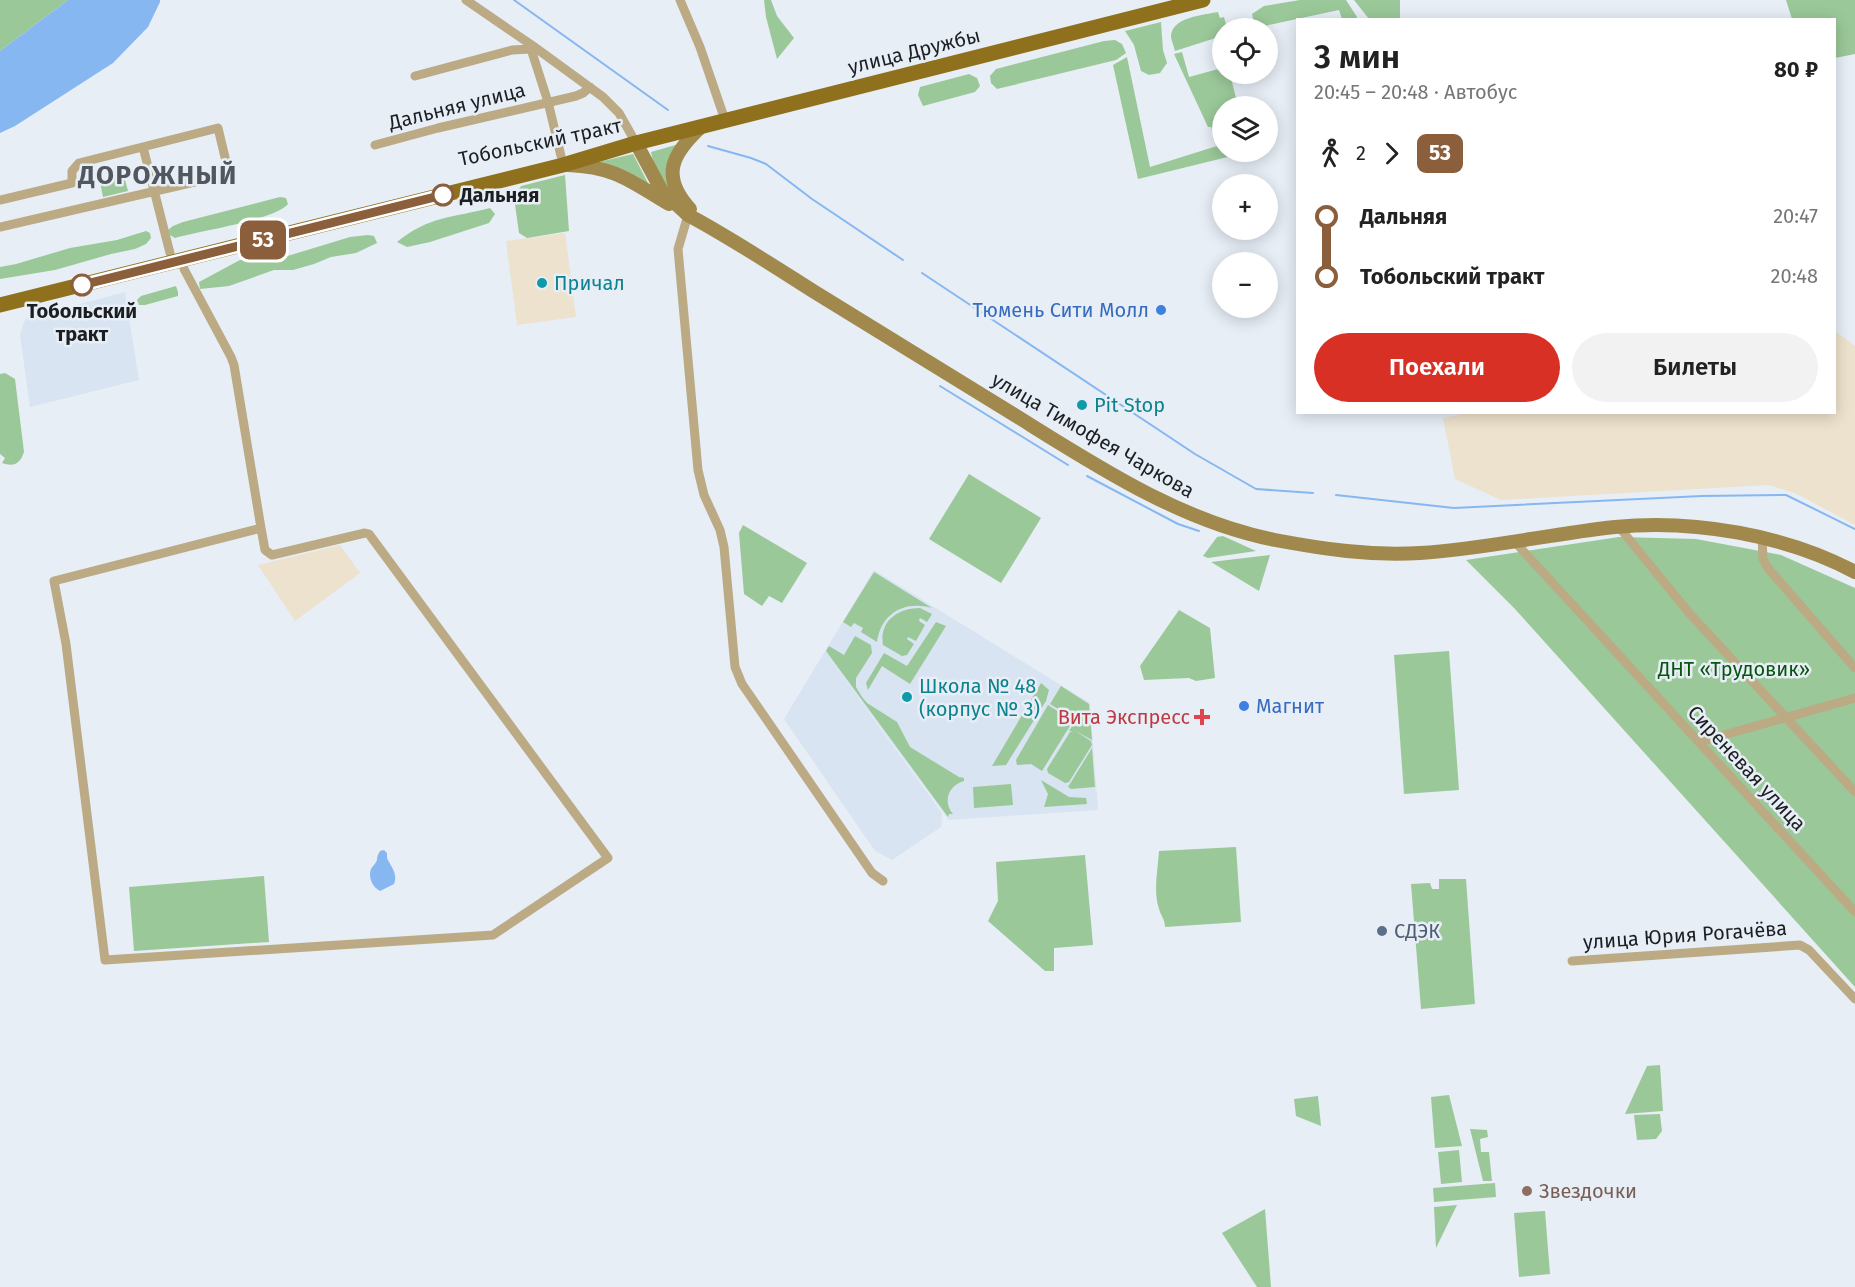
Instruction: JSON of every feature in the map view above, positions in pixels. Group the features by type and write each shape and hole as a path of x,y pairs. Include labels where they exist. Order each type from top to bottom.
{"main road":[{"name":"улица Дружбы","path":"636,143 1203,0"},
{"path":"701,127 678,151 672,171 680,196 709,227"},
{"name":"Тобольский тракт","path":"0,296 176,256 636,143"},
{"name":"улица Тимофея Чаркова","path":"636,143 662,190 688,215 1085,458 1182,510 1216,525 1272,539 1346,552 1419,553 1619,527 1671,526 1762,537 1799,547 1855,572"},
{"path":"562,160 617,173 688,215"},
{"name":"Тобольский тракт","path":"0,306 176,256"}],"street":[{"path":"466,0 590,87 618,113 636,143"},
{"path":"680,0 700,47 725,120"},
{"name":"Дальняя улица","path":"415,76 512,50 532,47 562,160"},
{"name":"Дальняя улица","path":"375,146 438,128 576,96 590,87"},
{"path":"0,200 72,183 72,171 80,163 218,128 229,174 0,227"},
{"path":"143,147 176,256 231,357 265,550 272,555 365,533 369,534 608,858 493,935 105,960 66,644 54,581 261,528"},
{"path":"688,215 678,249 698,470 704,495 720,530 724,547 735,666 742,684 872,873 883,880"},
{"path":"1619,527 1690,614 1855,792"},
{"path":"1762,537 1763,559 1767,567 1855,668"},
{"name":"Сиреневая улица","path":"1515,542 1855,912"},
{"path":"1699,742 1855,698"},
{"name":"улица Юрия Рогачёва","path":"1572,961 1800,945 1809,950 1855,999"}],"shaded area":[{"path":"565,233 576,317 517,325 506,241"},
{"path":"125,292 139,380 30,407 20,335 25,319"},
{"path":"1836,334 1855,346 1855,525 1795,493 1768,485 1501,500 1455,479 1443,418 1462,414 1836,414"},
{"path":"340,545 360,573 295,621 258,565"},
{"path":"874,570 1090,703 1098,810 949,820 827,655 942,813 941,827 892,860 875,851 784,719"}],"green space":[{"path":"0,0 68,0 0,51"},
{"path":"764,0 771,0 777,16 794,38 777,59 766,17"},
{"path":"1300,0 1346,0 1357,18 1342,18 1339,10 1278,23 1278,18 1253,18 1252,14 1264,6"},
{"path":"1354,0 1400,0 1400,18 1368,18"},
{"path":"1786,0 1855,0 1855,54 1836,58 1836,18 1792,18"},
{"path":"1218,12 1220,18 1212,18 1212,39 1175,51 1171,36 1173,30 1183,21"},
{"path":"1161,22 1163,50 1167,63 1160,73 1149,75 1141,71 1134,45 1125,31"},
{"path":"1115,40 1122,44 1126,53 1116,60 997,89 991,83 990,76 996,69"},
{"path":"1182,52 1189,77 1212,71 1212,84 1232,84 1236,96 1212,96 1212,130 1211,127 1208,127 1174,54"},
{"path":"1127,57 1150,167 1212,148 1212,161 1138,179 1113,65"},
{"path":"969,74 977,78 980,86 975,92 923,106 918,95 920,87"},
{"path":"679,144 672,189 668,188 653,161 651,152"},
{"path":"633,154 650,187 594,163"},
{"path":"565,175 569,231 527,238 519,233 514,197 521,186"},
{"path":"124,176 128,191 103,197 100,182"},
{"path":"280,197 286,198 288,204 280,210 253,220 175,238 168,230 183,222"},
{"path":"490,208 495,214 489,223 407,247 397,242 430,222"},
{"path":"146,231 150,233 151,238 146,244 135,249 55,270 0,279 0,267"},
{"path":"374,236 377,243 356,253 331,257 293,270 274,270 229,286 200,289 199,282 240,260 281,258 350,237"},
{"path":"176,286 178,296 139,305 137,300 141,296"},
{"path":"5,373 15,379 24,452 18,462 10,465 2,463 5,458 0,454 0,374"},
{"path":"969,474 1041,518 1001,583 929,539"},
{"path":"743,525 807,563 782,603 769,596 762,606 744,594 739,533"},
{"path":"1223,536 1256,551 1208,558 1203,556 1217,537"},
{"name":"ДНТ «Трудовик»","path":"1619,537 1696,539 1781,555 1855,588 1855,987 1515,609 1466,560"},
{"path":"1270,555 1259,591 1211,562"},
{"path":"874,572 932,608 913,606 896,611 883,623 877,642 861,632 863,628 854,623 851,627 843,622"},
{"path":"920,608 932,614 927,622 920,618 919,621 925,625 916,641 908,637 907,639 914,644 907,655 902,656 883,645 884,629 892,618 904,610"},
{"path":"1179,610 1210,628 1215,678 1196,681 1189,678 1144,680 1140,666"},
{"path":"936,622 946,626 910,684 882,666 868,690 866,683 884,653 907,666"},
{"path":"855,636 871,645 872,653 856,678 856,687 862,697 867,703 897,722 910,747 964,778 964,781 954,786 949,794 948,804 953,814 949,814 948,817 826,651 829,646 844,655"},
{"path":"1449,651 1459,790 1404,794 1394,655"},
{"path":"1041,683 1049,690 1046,701 1006,765 992,766"},
{"path":"1061,686 1089,704 1092,740 1074,730 1091,741 1092,745 1069,782 1065,783 1048,773 1047,769 1070,732 1073,731 1069,731 1076,720 1050,704"},
{"path":"1048,705 1073,721 1042,771 1031,764 1017,765 1016,760"},
{"path":"1092,748 1095,787 1071,789 1068,787"},
{"path":"1041,780 1069,797 1086,798 1087,804 1044,807 1048,794"},
{"path":"1011,784 1013,805 974,808 973,787"},
{"path":"1236,847 1241,922 1165,927 1156,895 1159,851"},
{"path":"1085,855 1093,945 1054,948 1054,971 1045,971 988,921 998,901 996,862"},
{"path":"264,876 269,942 134,951 129,887"},
{"path":"1439,879 1466,879 1475,1004 1421,1009 1411,884 1430,883 1432,889 1439,889"},
{"path":"1660,1065 1663,1111 1625,1114 1647,1066"},
{"path":"1449,1095 1462,1146 1435,1148 1431,1097"},
{"path":"1318,1096 1321,1126 1296,1116 1294,1099"},
{"path":"1660,1114 1662,1131 1656,1139 1637,1140 1634,1115"},
{"path":"1470,1129 1487,1130 1488,1137 1480,1139 1481,1152 1489,1152 1492,1181 1483,1181"},
{"path":"1459,1150 1462,1182 1441,1184 1438,1152"},
{"path":"1495,1183 1496,1197 1434,1202 1433,1188"},
{"path":"1457,1205 1436,1248 1434,1207"},
{"path":"1265,1209 1271,1287 1257,1287 1222,1233"},
{"path":"1545,1211 1550,1274 1519,1277 1514,1213"}],"water":[{"path":"68,0 160,0 160,2 148,27 113,63 15,126 0,133 0,51"},
{"path":"384,850 394,870 395,880 394,884 380,891 373,884 370,872 380,851"}],"waterway":[{"path":"514,0 668,110"},
{"path":"708,146 766,164 812,199 903,260"},
{"path":"922,273 1195,454 1256,489 1313,493"},
{"path":"940,386 1068,465"},
{"path":"1087,476 1178,524 1199,531"},
{"path":"1336,495 1454,508 1702,496 1786,495 1855,529"}],"bus line":[{"name":"53","path":"82,285 443,195"}],"place":[{"name":"Дальняя","path":"443,195"},
{"name":"Причал","path":"542,283"},
{"name":"Тобольский тракт","path":"82,285"},
{"name":"Тюмень Сити Молл","path":"1161,310"},
{"name":"Pit Stop","path":"1082,405"},
{"name":"Школа № 48 (корпус № 3)","path":"907,697"},
{"name":"Магнит","path":"1244,706"},
{"name":"Вита Экспресс","path":"1202,717"},
{"name":"СДЭК","path":"1382,931"},
{"name":"Звездочки","path":"1527,1191"}],"district":[{"name":"ДОРОЖНЫЙ","path":"158,175"}]}
